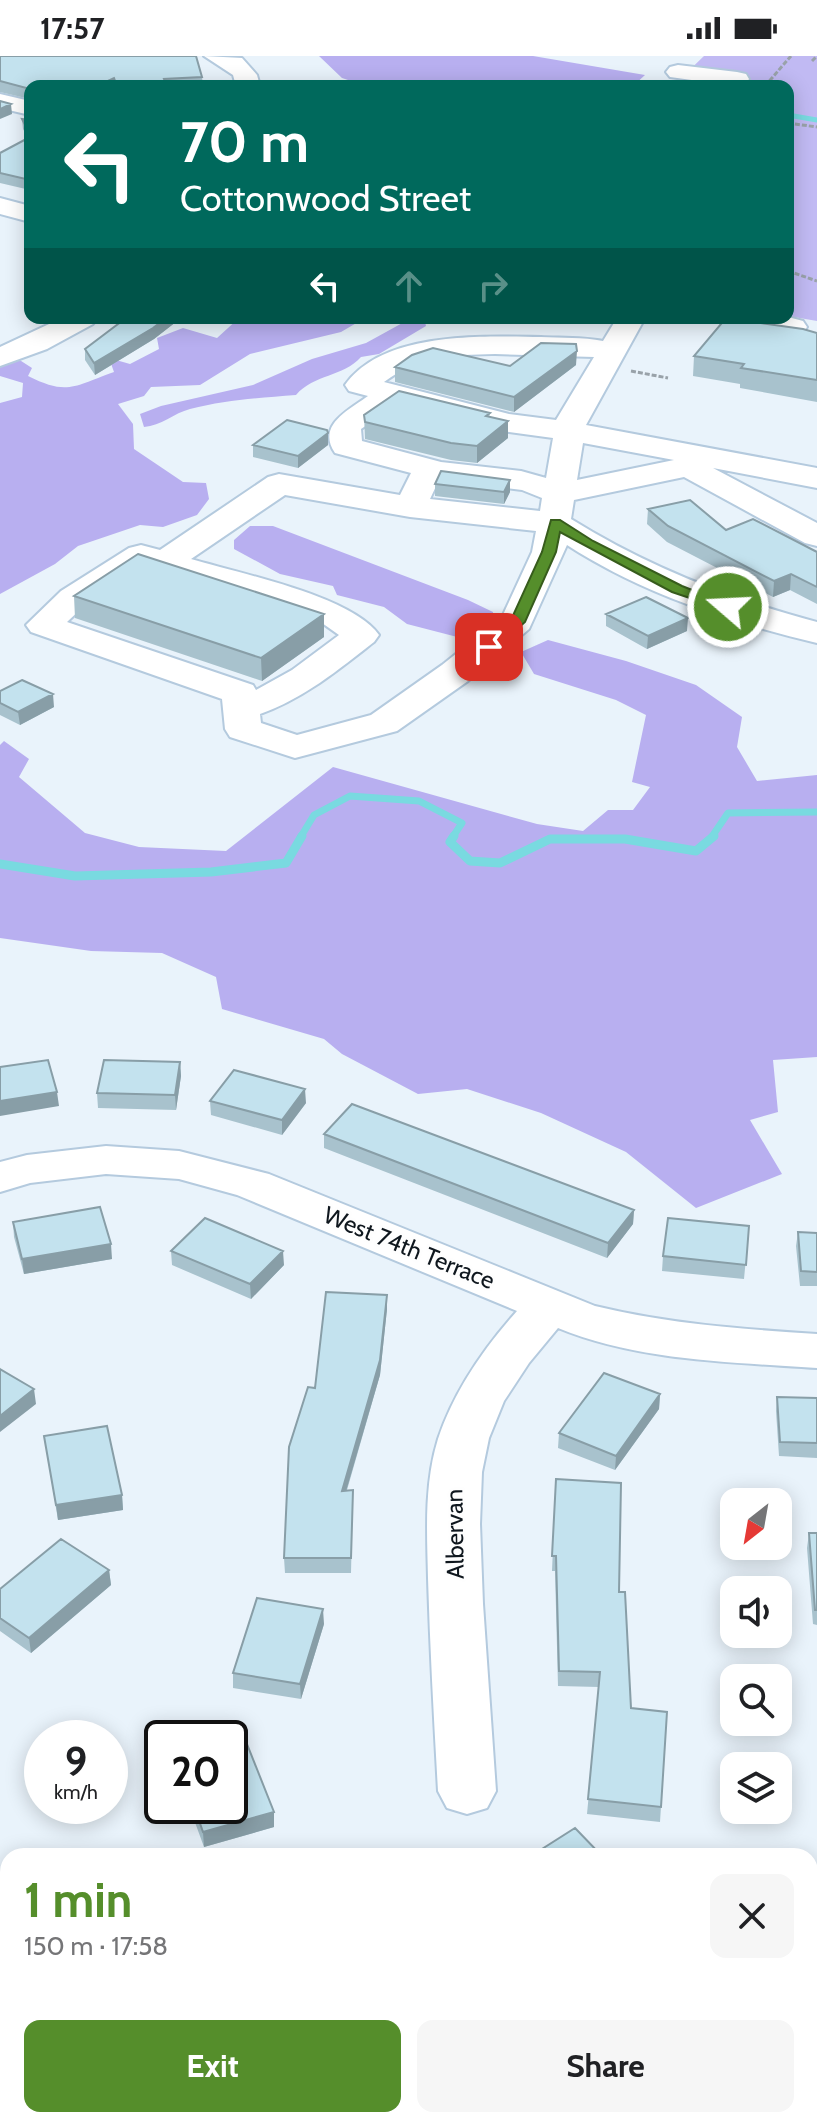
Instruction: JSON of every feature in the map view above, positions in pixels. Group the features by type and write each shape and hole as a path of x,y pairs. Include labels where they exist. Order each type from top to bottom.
{"street":[{"path":"216,56 243,70 248,80"},
{"path":"679,71 737,79"},
{"path":"0,101 24,107"},
{"path":"0,206 24,212"},
{"path":"0,357 37,343 72,324"},
{"path":"241,708 267,701 303,680 362,635 327,611 141,555 73,598 43,625 240,693 241,708 243,729 295,747 384,723 455,673 517,622 549,552 572,419 628,324"},
{"path":"775,324 793,327"},
{"path":"614,348 462,347 403,356 360,385 532,426 570,431 692,462 817,478"},
{"path":"440,405 520,347"},
{"path":"393,393 346,426 346,446 429,468 521,481 558,508 588,544 677,589 753,616 817,633"},
{"path":"521,481 532,426"},
{"path":"165,562 279,484 410,507 558,508 692,462 817,536"},
{"path":"410,507 429,468"},
{"name":"West 74th Terrace","path":"0,1177 27,1169 106,1160 179,1165 253,1184 582,1319 651,1336 708,1344 817,1351"},
{"name":"Albervan","path":"467,1791 458,1670 453,1481 464,1435 489,1383 520,1337 550,1306"}],"path":[{"path":"770,80 791,56"},
{"path":"812,61 817,56"},
{"path":"794,124 817,127"},
{"path":"794,273 817,281"}],"shaded area":[{"path":"319,56 533,56 645,75 640,80 342,78"},
{"path":"704,56 817,56 817,321 794,317 794,80 679,80"},
{"path":"232,324 355,324 341,332 250,354 200,385 151,387 144,396 118,404 133,424 134,449 183,482 206,483 209,499 197,515 163,527 140,525 78,546 55,564 0,594 0,403 22,397 23,383 0,376 0,366 18,359 32,368 28,376 53,386 71,387 114,372 109,358 130,364 159,349 157,338 183,328 217,338"},
{"path":"401,324 426,324 379,354 361,357 354,364 311,383 296,395 203,406 144,427 140,414 161,406 253,385 312,359 366,343"},
{"path":"250,526 273,526 468,600 493,612 494,624 465,639 407,624 384,607 337,595 333,586 280,574 234,549 234,540"},
{"path":"548,640 626,661 696,685 742,717 737,747 757,781 817,775 817,1057 773,1060 778,1112 750,1120 782,1174 696,1208 626,1152 541,1113 467,1089 418,1094 342,1054 324,1039 222,1009 216,977 162,953 91,951 0,938 0,745 4,741 29,759 19,777 85,833 139,847 226,851 333,767 537,824 583,831 608,810 633,810 650,787 632,782 646,715 616,700 534,674 521,652"}],"building":[{"path":"0,56 196,56 202,77 24,80 24,87 0,81"},
{"path":"0,101 11,104 0,109"},
{"path":"24,140 24,179 0,173 0,153"},
{"path":"118,324 158,324 94,363 85,349"},
{"path":"721,324 768,324 803,329 817,333 817,380 741,368 744,364 694,356"},
{"path":"541,343 576,344 577,351 514,397 395,367 412,355 433,348 510,366"},
{"path":"399,391 490,413 486,416 508,421 477,446 451,443 365,422 364,415"},
{"path":"287,420 327,430 328,433 298,456 253,445"},
{"path":"441,471 510,480 504,492 435,484"},
{"path":"690,500 726,530 753,519 817,552 817,587 791,574 774,581 668,526 648,509"},
{"path":"138,554 324,614 261,658 74,596"},
{"path":"646,597 688,618 648,636 606,614"},
{"path":"22,680 53,694 18,712 0,703 0,691"},
{"path":"48,1060 57,1092 0,1101 0,1067"},
{"path":"104,1060 180,1062 175,1095 97,1093"},
{"path":"234,1070 305,1089 282,1120 210,1101"},
{"path":"352,1104 634,1210 608,1243 324,1134"},
{"path":"100,1207 111,1244 22,1259 13,1222"},
{"path":"205,1218 283,1251 250,1284 171,1251"},
{"path":"668,1218 749,1226 746,1265 663,1256"},
{"path":"798,1232 817,1233 817,1272 801,1271"},
{"path":"326,1292 387,1295 380,1360 342,1491 353,1490 351,1558 284,1558 289,1447 308,1387 315,1388"},
{"path":"0,1369 34,1389 0,1416"},
{"path":"604,1373 660,1394 616,1456 559,1433"},
{"path":"777,1397 817,1398 817,1443 780,1442"},
{"path":"107,1426 122,1495 56,1505 44,1436"},
{"path":"556,1479 621,1483 619,1592 625,1592 631,1708 667,1712 661,1807 588,1799 600,1672 559,1671 556,1556 552,1556"},
{"path":"809,1533 817,1533 817,1610 815,1610"},
{"path":"61,1539 109,1570 29,1638 0,1618 0,1589"},
{"path":"257,1598 323,1609 300,1684 233,1673"},
{"path":"248,1747 274,1812 248,1819"},
{"path":"200,1824 231,1824 203,1832"},
{"path":"575,1828 594,1848 544,1848"}],"waterway":[{"path":"794,116 817,120"},
{"path":"300,838 314,815 350,796 419,801 462,823 452,838"},
{"path":"711,838 728,813 817,812"},
{"path":"0,864 75,876 211,872 286,863 302,836"},
{"path":"454,836 450,842 470,861 500,863 550,839 625,839 696,851 714,836"}],"route":[{"path":"489,647 517,622 549,552 555,523 588,544 677,589 728,607"}]}
